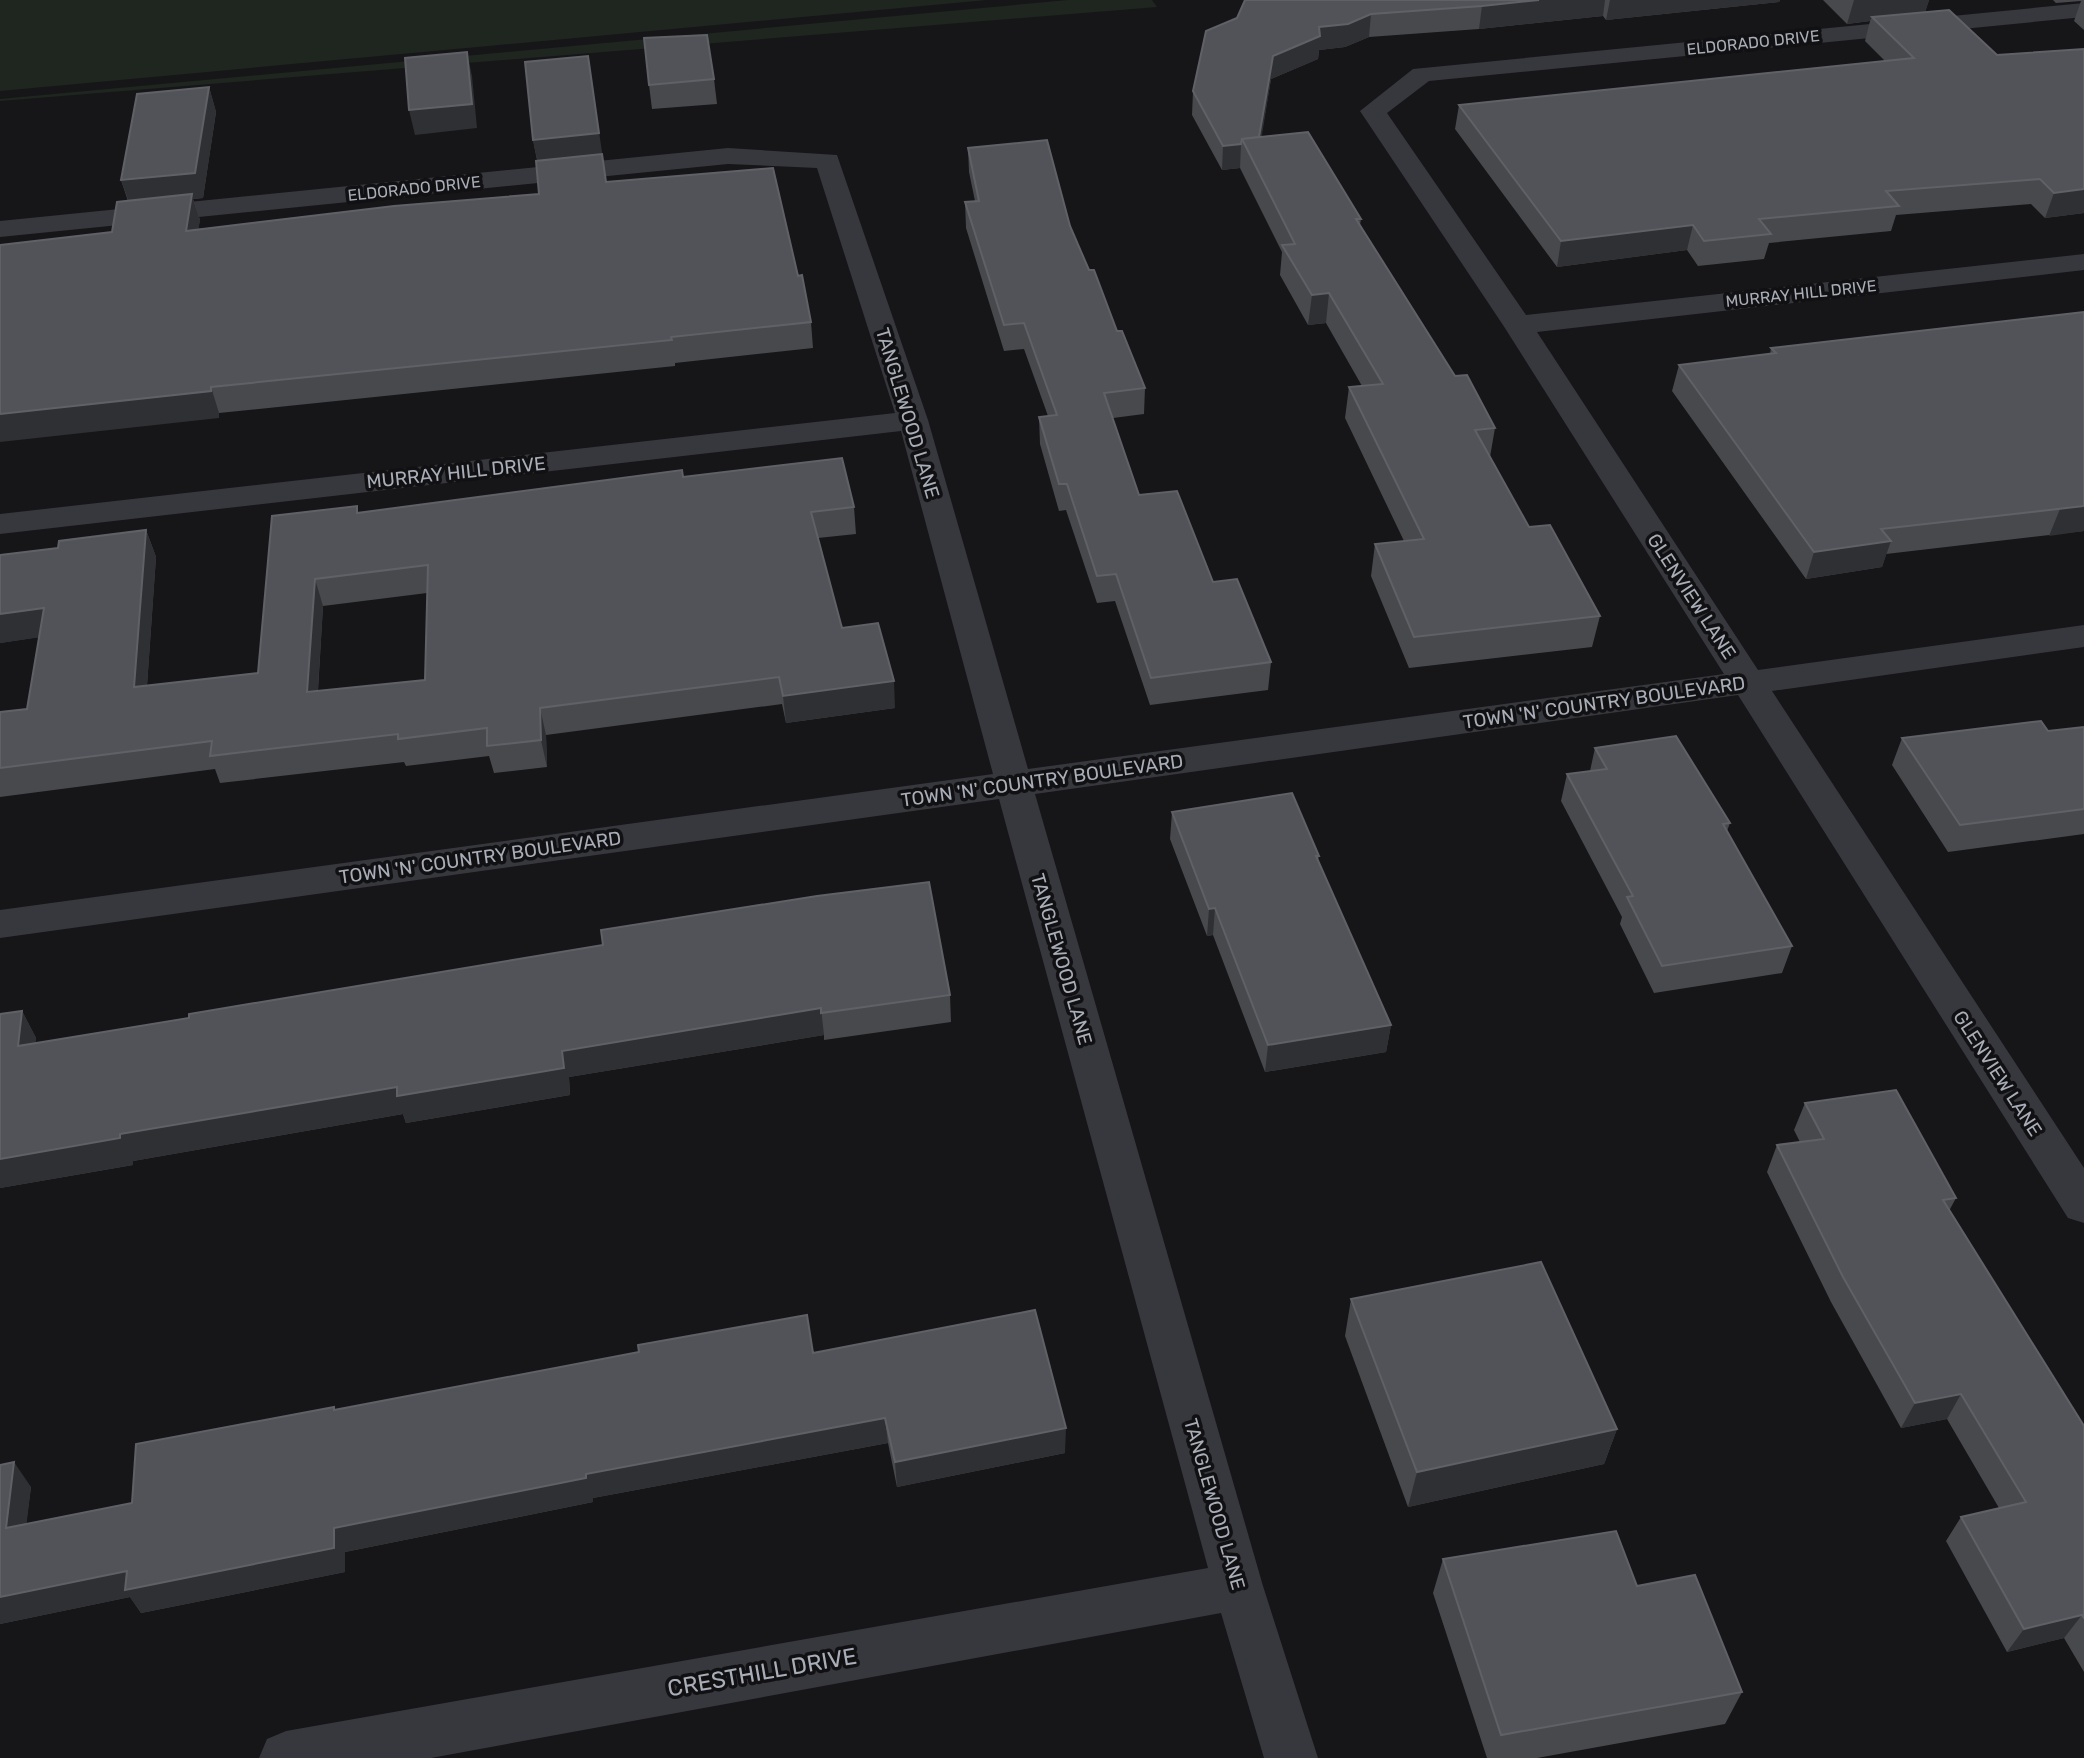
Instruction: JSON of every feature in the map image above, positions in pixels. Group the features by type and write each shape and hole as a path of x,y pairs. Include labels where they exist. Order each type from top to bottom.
{"street":[{"name":"ELDORADO DRIVE","path":"1422,74 2084,10"},
{"name":"GLENVIEW LANE","path":"1422,74 1373,111 1518,325 2084,1205"},
{"name":"ELDORADO DRIVE","path":"0,229 727,156 828,161"},
{"name":"TANGLEWOOD LANE","path":"828,161 913,420 1238,1586 1291,1758"},
{"name":"MURRAY HILL DRIVE","path":"1518,325 2084,262"},
{"name":"MURRAY HILL DRIVE","path":"0,524 913,420"},
{"name":"TOWN 'N' COUNTRY BOULEVARD","path":"0,924 2084,636"},
{"name":"CRESTHILL DRIVE","path":"286,1758 1238,1586"}],"shaded area":[{"path":"0,0 987,0 0,91"},
{"path":"1068,0 1152,0 1157,7 0,101 0,99"}],"building":[{"path":"1245,0 1539,0 1371,14 1348,24 1319,27 1320,36 1273,56 1259,137 1242,139 1241,144 1223,146 1193,91 1206,31 1237,18"},
{"path":"1949,10 1997,55 2084,49 2084,189 2054,193 2040,179 1886,191 1899,206 1759,219 1771,234 1704,241 1693,225 1561,241 1459,105 1914,58 1872,17"},
{"path":"707,35 714,79 649,85 644,38"},
{"path":"467,52 472,104 409,110 405,58"},
{"path":"588,56 599,133 533,140 525,62"},
{"path":"209,87 195,173 121,180 137,94"},
{"path":"1308,132 1361,219 1356,219 1455,376 1467,375 1495,428 1475,430 1529,527 1550,525 1600,616 1414,637 1375,544 1424,539 1349,387 1383,384 1329,293 1312,295 1282,245 1295,244 1242,139"},
{"path":"1047,140 1070,226 1089,270 1094,270 1117,331 1122,331 1145,388 1104,393 1139,495 1177,491 1213,582 1237,579 1271,662 1151,678 1116,574 1097,576 1067,484 1059,484 1039,417 1057,415 1024,323 1004,325 965,202 979,201 968,148"},
{"path":"602,154 606,182 773,168 798,276 802,275 811,322 671,337 672,340 211,387 211,391 0,414 0,245 112,232 117,202 192,194 186,231 394,206 539,194 536,161"},
{"path":"2084,312 2084,506 1881,529 1891,541 1814,552 1679,365 1776,353 1771,348"},
{"path":"842,458 854,507 811,512 842,628 878,623 894,681 783,696 779,677 540,708 541,740 487,746 487,728 398,739 398,734 210,756 212,741 0,768 0,712 27,709 44,608 0,614 0,555 58,548 59,541 146,530 134,687 258,673 272,516 357,506 357,513 682,470 683,477","holes":["428,565 425,680 307,692 315,579"]},
{"path":"2041,721 2048,731 2084,727 2084,809 1960,825 1902,738"},
{"path":"1676,736 1730,823 1723,824 1792,946 1662,966 1627,897 1633,896 1567,774 1607,769 1595,748"},
{"path":"1292,793 1319,856 1316,856 1391,1025 1268,1045 1215,908 1209,909 1172,812"},
{"path":"929,882 950,995 821,1013 821,1008 562,1051 564,1068 397,1096 397,1087 120,1134 120,1138 0,1159 0,1014 22,1011 18,1046 189,1018 189,1014 603,945 601,930 817,896"},
{"path":"1896,1090 1956,1198 1943,1200 2084,1426 2084,1618 2082,1615 2024,1629 1961,1517 2026,1502 1961,1394 1915,1403 1843,1277 1777,1145 1824,1139 1805,1103"},
{"path":"1541,1262 1617,1429 1417,1472 1351,1299"},
{"path":"1035,1310 1066,1428 895,1462 885,1418 586,1474 586,1478 334,1528 334,1548 125,1590 127,1571 0,1597 0,1465 14,1462 6,1528 132,1503 136,1444 334,1407 334,1410 639,1352 638,1345 807,1315 813,1353"},
{"path":"1616,1531 1637,1586 1695,1575 1742,1692 1501,1735 1443,1559"}]}
